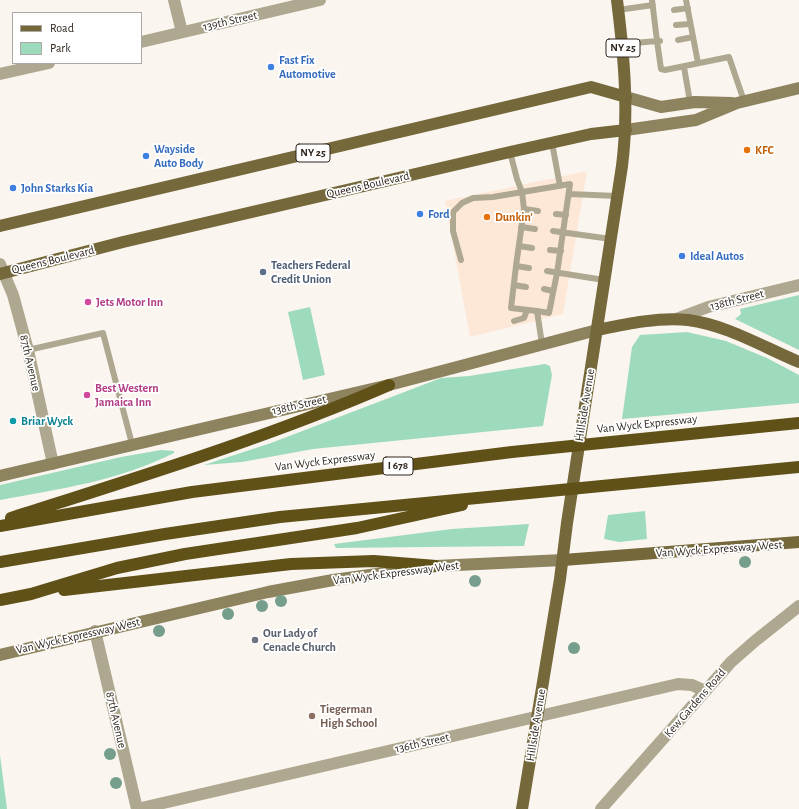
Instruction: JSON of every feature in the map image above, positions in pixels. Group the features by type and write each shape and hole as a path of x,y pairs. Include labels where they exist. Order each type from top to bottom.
{"highway":[{"path":"0,521 153,473 320,415 389,385"},
{"name":"Van Wyck Expressway","path":"0,526 192,492 512,452 799,423"},
{"path":"0,562 229,524 336,511 799,467"},
{"path":"31,594 117,568 185,554 357,528 508,494"},
{"path":"0,600 31,594 291,564 374,561 436,566"}],"main road":[{"name":"Hillside Avenue","path":"522,809 563,560 567,524 611,239 626,130 623,44 618,5"},
{"name":"Queens Boulevard","path":"0,226 591,87 661,107 690,102 740,102"},
{"name":"Queens Boulevard","path":"1,270 591,134 696,120 740,102 799,88"},
{"path":"597,330 630,323 676,319 699,322 722,328 799,362"},
{"name":"138th Street","path":"0,476 389,385 597,330"},
{"name":"Van Wyck Expressway West","path":"0,655 95,631 268,592 326,581 436,566 563,560 799,542"}],"street":[{"path":"174,0 182,32"},
{"name":"139th Street","path":"142,42 320,0"},
{"path":"0,74 45,64"},
{"name":"87th Avenue","path":"1,270 13,295 28,350 53,464"},
{"name":"138th Street","path":"676,319 708,307 799,285"},
{"name":"Kew Gardens Road","path":"601,809 741,652 799,606"},
{"name":"87th Avenue","path":"95,631 137,809"},
{"name":"136th Street","path":"137,809 678,684 692,685 705,691"}],"lane":[{"path":"686,0 698,63"},
{"path":"618,5 652,3 659,41 661,70 684,67 729,57 740,102"},
{"path":"674,10 688,8"},
{"path":"676,26 690,24"},
{"path":"678,40 693,37"},
{"path":"623,44 659,41"},
{"path":"684,67 690,102"},
{"path":"552,143 560,186"},
{"path":"461,260 454,231 453,212 462,203 474,198 522,192 570,184 561,251 549,313 511,308 524,209 522,192 510,152"},
{"path":"569,194 617,196"},
{"path":"524,209 538,211"},
{"path":"556,214 566,215"},
{"path":"521,227 535,229"},
{"path":"553,231 611,239"},
{"path":"519,246 532,248"},
{"path":"550,250 561,251"},
{"path":"516,266 529,268"},
{"path":"547,271 557,274 604,280"},
{"path":"514,285 526,286"},
{"path":"544,290 553,291"},
{"path":"514,321 524,318 527,310"},
{"path":"537,311 542,344"},
{"path":"28,350 103,333 132,444"}],"shaded area":[{"path":"587,171 563,314 470,337 445,201"}],"green space":[{"path":"799,295 799,350 735,319 741,314 740,309"},
{"path":"310,307 325,375 303,380 288,312"},
{"path":"687,332 726,341 767,358 799,375 799,403 622,419 632,347 640,335"},
{"path":"545,364 550,366 552,375 543,426 313,449 242,462 204,465 271,443 441,378 469,376"},
{"path":"161,450 174,451 174,453 132,471 88,483 0,500 0,485 121,457"},
{"path":"645,511 647,539 619,542 604,539 608,515"},
{"path":"529,524 524,546 336,548 334,544 452,529"},
{"path":"0,755 7,809 0,809"}],"place":[{"name":"Fast Fix Automotive","path":"271,67"},
{"name":"KFC","path":"747,150"},
{"name":"Wayside Auto Body","path":"146,156"},
{"name":"John Starks Kia","path":"13,188"},
{"name":"Ford","path":"420,214"},
{"name":"Dunkin'","path":"487,217"},
{"name":"Ideal Autos","path":"682,256"},
{"name":"Teachers Federal Credit Union","path":"263,272"},
{"name":"Jets Motor Inn","path":"88,302"},
{"name":"Best Western Jamaica Inn","path":"87,395"},
{"name":"Briar Wyck","path":"13,421"},
{"name":"Our Lady of Cenacle Church","path":"255,640"},
{"name":"Tiegerman High School","path":"312,716"}]}
